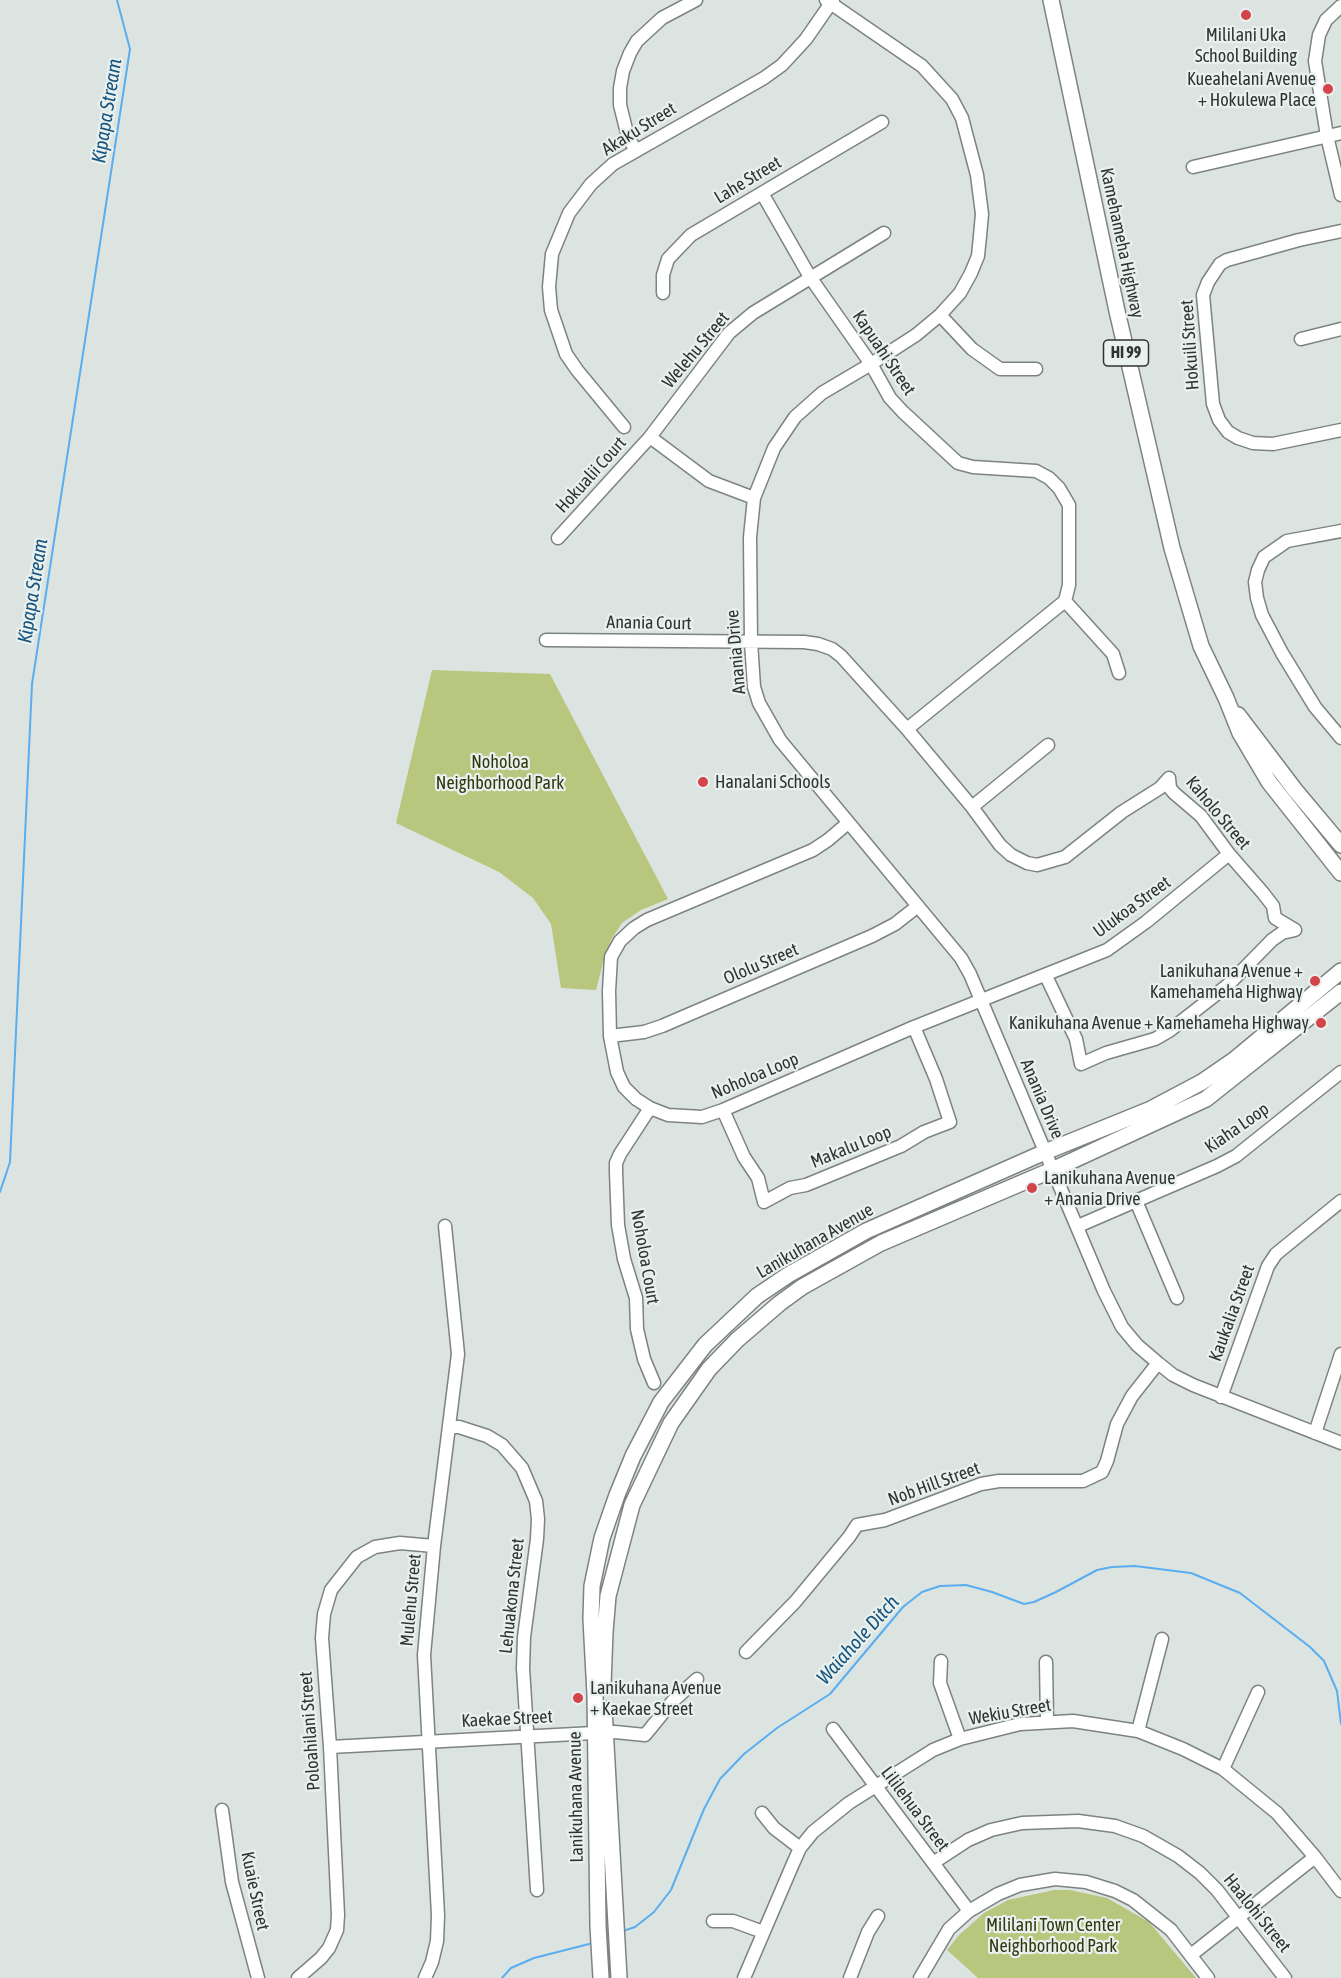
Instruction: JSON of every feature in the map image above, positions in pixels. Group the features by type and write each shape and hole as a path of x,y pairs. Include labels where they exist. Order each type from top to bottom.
{"main road":[{"name":"Kamehameha Highway","path":"1051,0 1117,312 1172,548 1201,646 1240,733 1269,783 1341,873"},
{"name":"Kamehameha Highway","path":"1226,698 1295,790 1341,845"},
{"name":"Lanikuhana Avenue","path":"619,1978 616,1917 595,1694 591,1620 592,1586 602,1538 633,1456 661,1402 705,1345 757,1296 788,1275 866,1231 1045,1152 1151,1109 1202,1082 1234,1060 1341,971"},
{"name":"Lanikuhana Avenue","path":"601,1978 598,1926 600,1733 608,1596 632,1505 671,1424 709,1369 737,1340 802,1287 881,1243 1052,1170 1206,1099 1341,992"}],"street":[{"path":"636,151 628,137 620,105 623,71 630,52 637,41 662,18 696,0"},
{"name":"Akaku Street","path":"624,427 566,354 551,310 549,287 552,254 569,213 591,184 613,164 764,78 782,65 806,39 830,1"},
{"name":"Anania Drive","path":"830,1 922,66 952,99 962,118 977,175 982,214 978,256 960,293 940,315 916,335 822,393 795,417 774,448 754,498 750,537 751,642 754,687 759,703 766,719 780,740 960,958 981,1000 1104,1291 1122,1327 1137,1345 1173,1375 1221,1397 1341,1443"},
{"path":"1341,6 1326,20 1319,35 1315,61 1327,136 1341,195"},
{"name":"Lahe Street","path":"663,293 663,275 668,259 691,236 882,122"},
{"path":"1193,167 1341,133"},
{"name":"Kapuahi Street","path":"762,193 810,277 871,364 890,398 958,463 973,467 1036,471 1049,478 1059,488 1069,505 1069,585 1065,601"},
{"name":"Hokuili Street","path":"1341,231 1227,260 1220,264 1203,294 1213,404 1219,420 1228,432 1253,443 1273,444 1341,430"},
{"name":"Welehu Street","path":"650,437 729,333 753,313 884,233"},
{"path":"940,315 972,349 1000,369 1036,369"},
{"path":"1301,339 1341,329"},
{"path":"650,437 709,481 754,498"},
{"name":"Hokualii Court","path":"558,538 650,437"},
{"path":"1341,531 1287,540 1264,557 1256,582 1257,598 1262,615 1282,652 1315,707 1341,738"},
{"path":"907,729 1065,601 1113,654 1119,673"},
{"name":"Anania Court","path":"546,640 751,642"},
{"name":"Kaholo Street","path":"751,642 818,644 832,648 842,656 907,729 990,832 1011,855 1027,863 1037,865 1065,857 1135,802 1160,789 1169,778 1170,788 1174,793 1201,816 1229,854 1273,906 1275,918 1295,930 1282,933 1272,940 1228,985 1155,1039 1106,1053 1081,1065 1076,1039 1046,976"},
{"path":"972,807 1048,745"},
{"name":"Noholoa Loop","path":"848,823 813,850 676,906 634,928 620,941 611,957 610,1036 617,1072 624,1087 636,1100 668,1115 702,1117 981,1000"},
{"name":"Ulukoa Street","path":"981,1000 1107,950 1123,940 1229,854"},
{"name":"Ololu Street","path":"610,1036 644,1032 662,1026 872,936 895,924 918,906"},
{"name":"Makalu Loop","path":"723,1110 744,1157 758,1178 764,1202 790,1188 806,1185 901,1146 924,1132 950,1122 915,1027"},
{"name":"Kiaha Loop","path":"1078,1226 1236,1156 1341,1072"},
{"name":"Noholoa Court","path":"650,1108 620,1154 616,1163 616,1172 618,1225 624,1259 636,1298 637,1329 644,1359 654,1383"},
{"path":"1136,1201 1177,1298"},
{"name":"Kaukalia Street","path":"1221,1397 1268,1266 1276,1254 1341,1201"},
{"name":"Mulehu Street","path":"425,1978 437,1941 438,1915 424,1655 434,1546 458,1354 445,1226"},
{"path":"1315,1433 1341,1354"},
{"name":"Nob Hill Street","path":"746,1652 795,1602 857,1525 885,1520 981,1484 999,1481 1083,1481 1102,1472 1117,1424 1132,1396 1158,1363"},
{"name":"Lehuakona Street","path":"449,1427 459,1427 487,1436 502,1445 522,1468 536,1501 537,1539 524,1637 523,1668 537,1890"},
{"name":"Poloahilani Street","path":"298,1978 321,1958 337,1930 330,1747 322,1638 324,1614 331,1590 357,1557 375,1547 400,1543 434,1546"},
{"path":"1138,1731 1162,1639"},
{"path":"941,1661 940,1683 960,1739"},
{"path":"1046,1662 1047,1721"},
{"name":"Kaekae Street","path":"330,1747 600,1733 645,1735 672,1702 697,1679"},
{"path":"1223,1769 1258,1692"},
{"name":"Wekiu Street","path":"744,1978 800,1848 813,1832 849,1803 933,1750 960,1739 993,1730 1047,1721 1073,1721 1138,1731 1183,1749 1223,1769 1277,1814 1341,1891"},
{"name":"Lililehua Street","path":"833,1729 969,1911"},
{"name":"Kuaie Street","path":"222,1810 232,1882 258,1978"},
{"path":"762,1813 774,1828 800,1848"},
{"name":"Haalohi Street","path":"933,1863 968,1840 991,1830 1022,1823 1078,1821 1115,1826 1143,1836 1178,1856 1217,1890 1285,1978"},
{"path":"1191,1955 1315,1857"},
{"path":"920,1978 949,1929 969,1911 998,1894 1020,1885 1055,1879 1086,1882 1115,1891 1133,1900 1171,1930 1208,1978"},
{"path":"850,1978 868,1932 878,1916"},
{"path":"713,1921 733,1922 763,1932"}],"green space":[{"name":"Noholoa Neighborhood Park","path":"432,670 550,674 668,899 641,910 622,923 611,940 596,990 561,988 551,924 533,898 499,872 396,823"},
{"name":"Mililani Town Center Neighborhood Park","path":"1054,1890 1070,1890 1107,1898 1149,1922 1196,1978 978,1978 947,1950 959,1935 984,1913 1008,1900"}],"waterway":[{"name":"Kipapa Stream","path":"0,1192 10,1162 32,684 130,49 117,0"},
{"name":"Waiahole Ditch","path":"623,1931 635,1927 654,1912 671,1890 704,1809 720,1779 744,1754 777,1728 830,1694 903,1607 922,1592 940,1586 966,1585 1024,1604 1056,1592 1097,1570 1112,1567 1135,1566 1191,1573 1240,1593 1310,1647 1324,1661 1337,1691 1341,1724"},
{"name":"Waiahole Ditch","path":"502,1978 511,1968 534,1958 593,1943"}],"place":[{"name":"Mililani Uka School Building","path":"1246,15"},
{"name":"Kueahelani Avenue + Hokulewa Place","path":"1328,89"},
{"name":"Hanalani Schools","path":"703,782"},
{"name":"Lanikuhana Avenue + Kamehameha Highway","path":"1315,981"},
{"name":"Kanikuhana Avenue + Kamehameha Highway","path":"1321,1023"},
{"name":"Lanikuhana Avenue + Anania Drive","path":"1032,1188"},
{"name":"Lanikuhana Avenue + Kaekae Street","path":"578,1698"}]}
